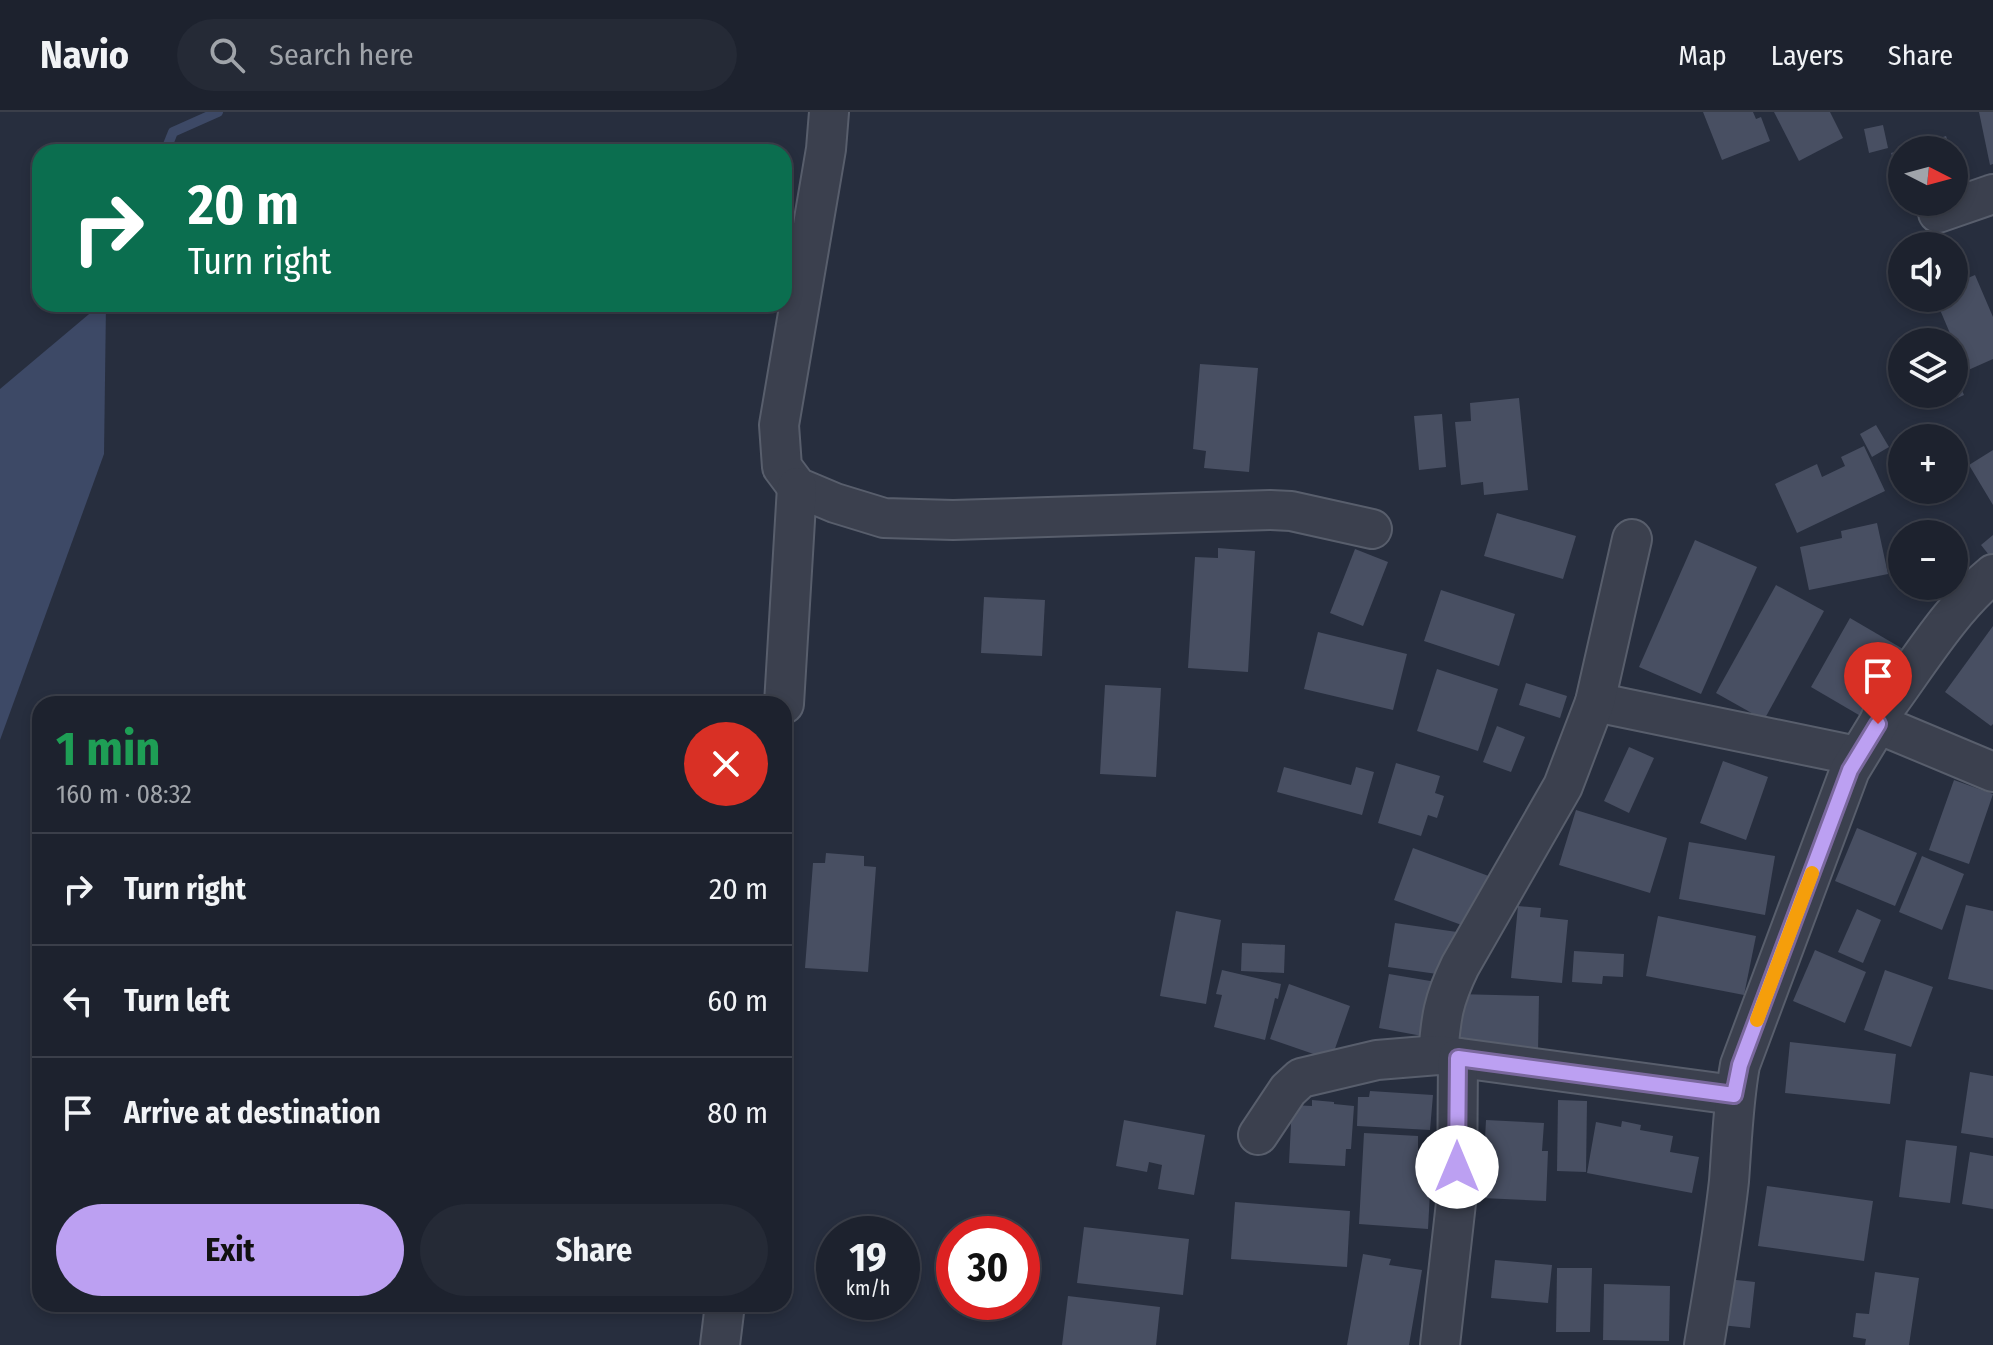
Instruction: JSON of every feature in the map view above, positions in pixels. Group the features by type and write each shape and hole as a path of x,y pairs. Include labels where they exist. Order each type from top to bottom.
{"street":[{"path":"829,112 826,149 779,425 782,467 797,487 884,518 953,520 1270,510 1291,511 1372,529"},
{"path":"1968,203 1993,194"},
{"path":"784,696 797,487"},
{"path":"1440,1345 1457,1194 1448,1056 1440,1017 1460,966 1563,786 1595,702 1632,539"},
{"path":"1704,1345 1725,1210 1734,1095 1740,1065 1850,770 1885,708 1960,607 1993,574"},
{"path":"1595,702 1857,756"},
{"path":"1878,724 1993,772"},
{"path":"1258,1135 1288,1090 1301,1078 1377,1060 1448,1056 1734,1095"},
{"path":"720,1345 724,1312"}],"water":[{"path":"91,312 106,312 104,454 0,740 0,389"}],"building":[{"path":"1703,112 1753,112 1756,119 1761,117 1770,141 1722,160"},
{"path":"1774,112 1830,112 1843,138 1799,161"},
{"path":"1979,112 1993,112 1993,164 1990,165"},
{"path":"1883,125 1888,148 1869,153 1864,129"},
{"path":"1975,275 1993,317 1993,359 1968,370 1968,328 1948,328 1941,312 1968,312 1968,278"},
{"path":"1200,364 1258,368 1249,472 1204,468 1206,451 1193,449"},
{"path":"1519,398 1528,490 1484,495 1483,482 1461,485 1455,422 1471,421 1470,403"},
{"path":"1442,414 1446,467 1419,470 1414,416"},
{"path":"1876,425 1888,448 1872,457 1860,434"},
{"path":"1864,446 1885,491 1797,533 1775,484 1817,464 1822,477 1845,466 1841,457"},
{"path":"1993,450 1993,505 1969,465"},
{"path":"1497,513 1576,536 1563,579 1484,556"},
{"path":"1877,523 1888,574 1809,590 1800,547 1842,538 1841,531"},
{"path":"1993,535 1993,560 1981,545"},
{"path":"1695,540 1757,567 1701,694 1639,667"},
{"path":"1218,548 1255,551 1248,672 1188,668 1195,557 1218,558"},
{"path":"1355,549 1388,562 1363,626 1330,613"},
{"path":"1776,585 1824,611 1764,720 1716,693"},
{"path":"1441,590 1515,614 1499,666 1424,641"},
{"path":"984,597 1045,600 1042,656 981,653"},
{"path":"1850,618 1903,649 1864,718 1811,687"},
{"path":"1993,626 1993,724 1991,726 1945,692"},
{"path":"1318,632 1407,654 1393,710 1304,689"},
{"path":"1437,669 1498,689 1478,751 1417,731"},
{"path":"1526,683 1567,696 1560,718 1519,705"},
{"path":"1105,685 1161,688 1156,777 1100,774"},
{"path":"1497,726 1525,737 1511,772 1483,762"},
{"path":"1629,747 1654,758 1629,813 1604,801"},
{"path":"1723,761 1768,777 1746,840 1700,823"},
{"path":"1396,763 1440,776 1435,793 1444,796 1437,818 1428,815 1421,836 1378,823"},
{"path":"1284,767 1351,785 1356,767 1374,772 1362,815 1277,792"},
{"path":"1954,780 1993,794 1969,864 1929,850"},
{"path":"1576,810 1667,838 1650,893 1559,865"},
{"path":"1857,828 1917,853 1895,906 1835,881"},
{"path":"1689,842 1775,856 1765,915 1679,899"},
{"path":"1413,848 1494,878 1475,930 1394,900"},
{"path":"826,853 864,856 864,866 876,867 868,972 805,968 813,863 825,863"},
{"path":"1922,856 1964,874 1942,930 1899,912"},
{"path":"1966,905 1993,911 1993,990 1948,979"},
{"path":"1518,906 1541,908 1540,917 1568,920 1562,983 1511,978"},
{"path":"1857,909 1881,920 1863,963 1838,952"},
{"path":"1176,911 1221,920 1206,1004 1160,996"},
{"path":"1658,916 1756,936 1744,995 1646,976"},
{"path":"1395,923 1457,932 1451,976 1388,967"},
{"path":"1242,943 1285,945 1284,973 1241,971"},
{"path":"1815,950 1866,972 1845,1023 1793,1001"},
{"path":"1574,951 1624,954 1623,977 1603,976 1602,984 1572,982"},
{"path":"1222,970 1281,984 1265,1040 1214,1027 1222,995 1216,994"},
{"path":"1885,970 1933,987 1911,1047 1864,1030"},
{"path":"1389,974 1442,983 1433,1038 1379,1028"},
{"path":"1289,984 1350,1006 1331,1060 1270,1039"},
{"path":"1456,994 1539,996 1538,1052 1455,1049"},
{"path":"1790,1042 1896,1054 1890,1104 1785,1093"},
{"path":"1970,1072 1993,1076 1993,1138 1961,1133"},
{"path":"1370,1091 1433,1095 1430,1130 1357,1126 1358,1097 1369,1097"},
{"path":"1312,1100 1354,1106 1351,1149 1346,1149 1345,1166 1289,1163 1292,1105 1312,1106"},
{"path":"1558,1100 1587,1101 1586,1172 1557,1171"},
{"path":"1124,1120 1205,1135 1194,1195 1158,1189 1162,1165 1149,1162 1147,1172 1116,1166"},
{"path":"1486,1120 1544,1123 1542,1151 1548,1151 1546,1201 1482,1198"},
{"path":"1622,1121 1641,1125 1640,1130 1673,1136 1670,1152 1699,1157 1692,1193 1587,1173 1596,1122 1621,1127"},
{"path":"1364,1133 1418,1136 1418,1154 1432,1155 1428,1229 1359,1224"},
{"path":"1906,1140 1957,1146 1950,1203 1899,1197"},
{"path":"1970,1152 1993,1156 1993,1209 1962,1204"},
{"path":"1767,1186 1873,1201 1864,1261 1758,1246"},
{"path":"1235,1202 1350,1211 1347,1267 1231,1259"},
{"path":"1084,1227 1189,1239 1183,1295 1077,1283"},
{"path":"1363,1254 1391,1259 1389,1265 1422,1270 1409,1345 1347,1345"},
{"path":"1495,1260 1552,1265 1548,1303 1491,1298"},
{"path":"1557,1268 1592,1268 1590,1332 1556,1332"},
{"path":"1875,1272 1919,1278 1909,1345 1865,1345 1866,1339 1853,1337 1856,1313 1869,1314"},
{"path":"1727,1279 1755,1282 1750,1328 1721,1325"},
{"path":"1604,1284 1670,1286 1669,1341 1603,1340"},
{"path":"1068,1296 1160,1307 1156,1345 1062,1345"}],"waterway":[{"path":"168,144 173,132 218,112"}],"slow traffic":[{"path":"1757,1020 1812,873"}],"route":[{"path":"1457,1167 1458,1058 1734,1095 1740,1065 1850,770 1878,724"}]}
